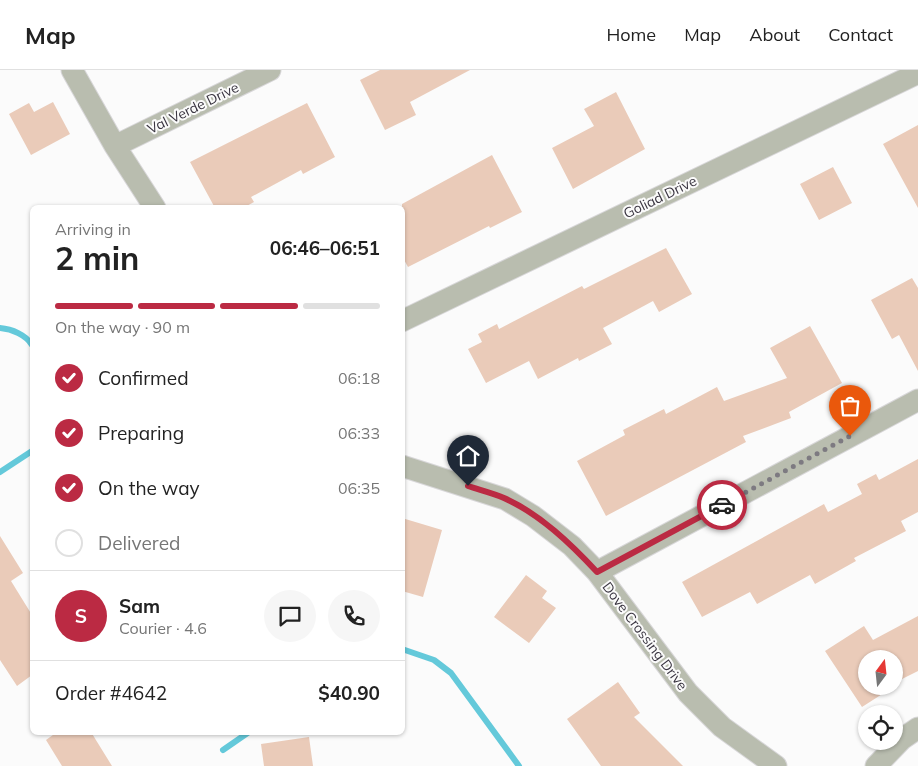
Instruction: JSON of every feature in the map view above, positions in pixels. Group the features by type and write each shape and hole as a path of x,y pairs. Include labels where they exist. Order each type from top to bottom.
{"street":[{"path":"72,70 115,146 153,205"},
{"name":"Val Verde Drive","path":"115,146 270,70"},
{"name":"Goliad Drive","path":"405,320 918,73"},
{"path":"597,572 918,400"},
{"name":"Dove Crossing Drive","path":"405,467 505,499 533,516 572,546 597,572 688,693 722,727 776,766"},
{"path":"876,766 902,740 918,728"}],"building":[{"path":"380,70 470,70 410,102 416,115 385,130 360,80"},
{"path":"616,92 645,149 573,189 552,148 594,126 584,109"},
{"path":"53,102 70,134 31,155 9,114 29,103 34,112"},
{"path":"307,103 335,157 303,174 301,170 251,197 254,202 248,205 213,205 190,162"},
{"path":"918,125 918,208 883,144"},
{"path":"492,155 522,212 490,228 489,226 408,267 405,262 405,205 402,204"},
{"path":"833,167 852,203 819,220 800,184"},
{"path":"666,248 692,294 659,312 653,301 603,328 612,344 579,361 578,358 538,379 529,361 486,383 468,349 482,342 478,334 497,324 499,329 582,286 584,289"},
{"path":"912,278 918,288 918,371 899,335 892,339 871,300"},
{"path":"810,326 842,383 789,412 791,418 743,436 746,442 606,516 577,461 625,435 623,430 664,409 666,414 717,387 724,401 787,378 770,348"},
{"path":"918,459 918,512 901,521 906,531 854,558 856,561 815,584 810,575 757,604 750,592 702,617 682,582 824,504 828,512 862,494 857,484 876,474 879,480"},
{"path":"405,519 442,530 423,597 405,592"},
{"path":"0,536 23,573 11,581 30,612 30,676 17,686 0,660"},
{"path":"526,575 547,591 542,598 556,608 529,643 494,617"},
{"path":"918,616 918,671 903,678 903,650 858,650 858,695 881,695 865,705 861,705 825,651 864,626 873,640"},
{"path":"618,682 640,713 634,717 683,766 601,766 567,719"},
{"path":"53,735 93,735 112,766 62,766 46,740"},
{"path":"309,737 313,766 264,766 261,744"}],"waterway":[{"path":"0,328 18,333 30,343"},
{"path":"0,472 30,452"},
{"path":"405,650 434,660 451,673 519,766"},
{"path":"223,750 245,735"}],"way so far":[{"path":"722,505 850,436"}],"route":[{"path":"468,486 505,499 533,516 572,546 597,572 722,505"}]}
